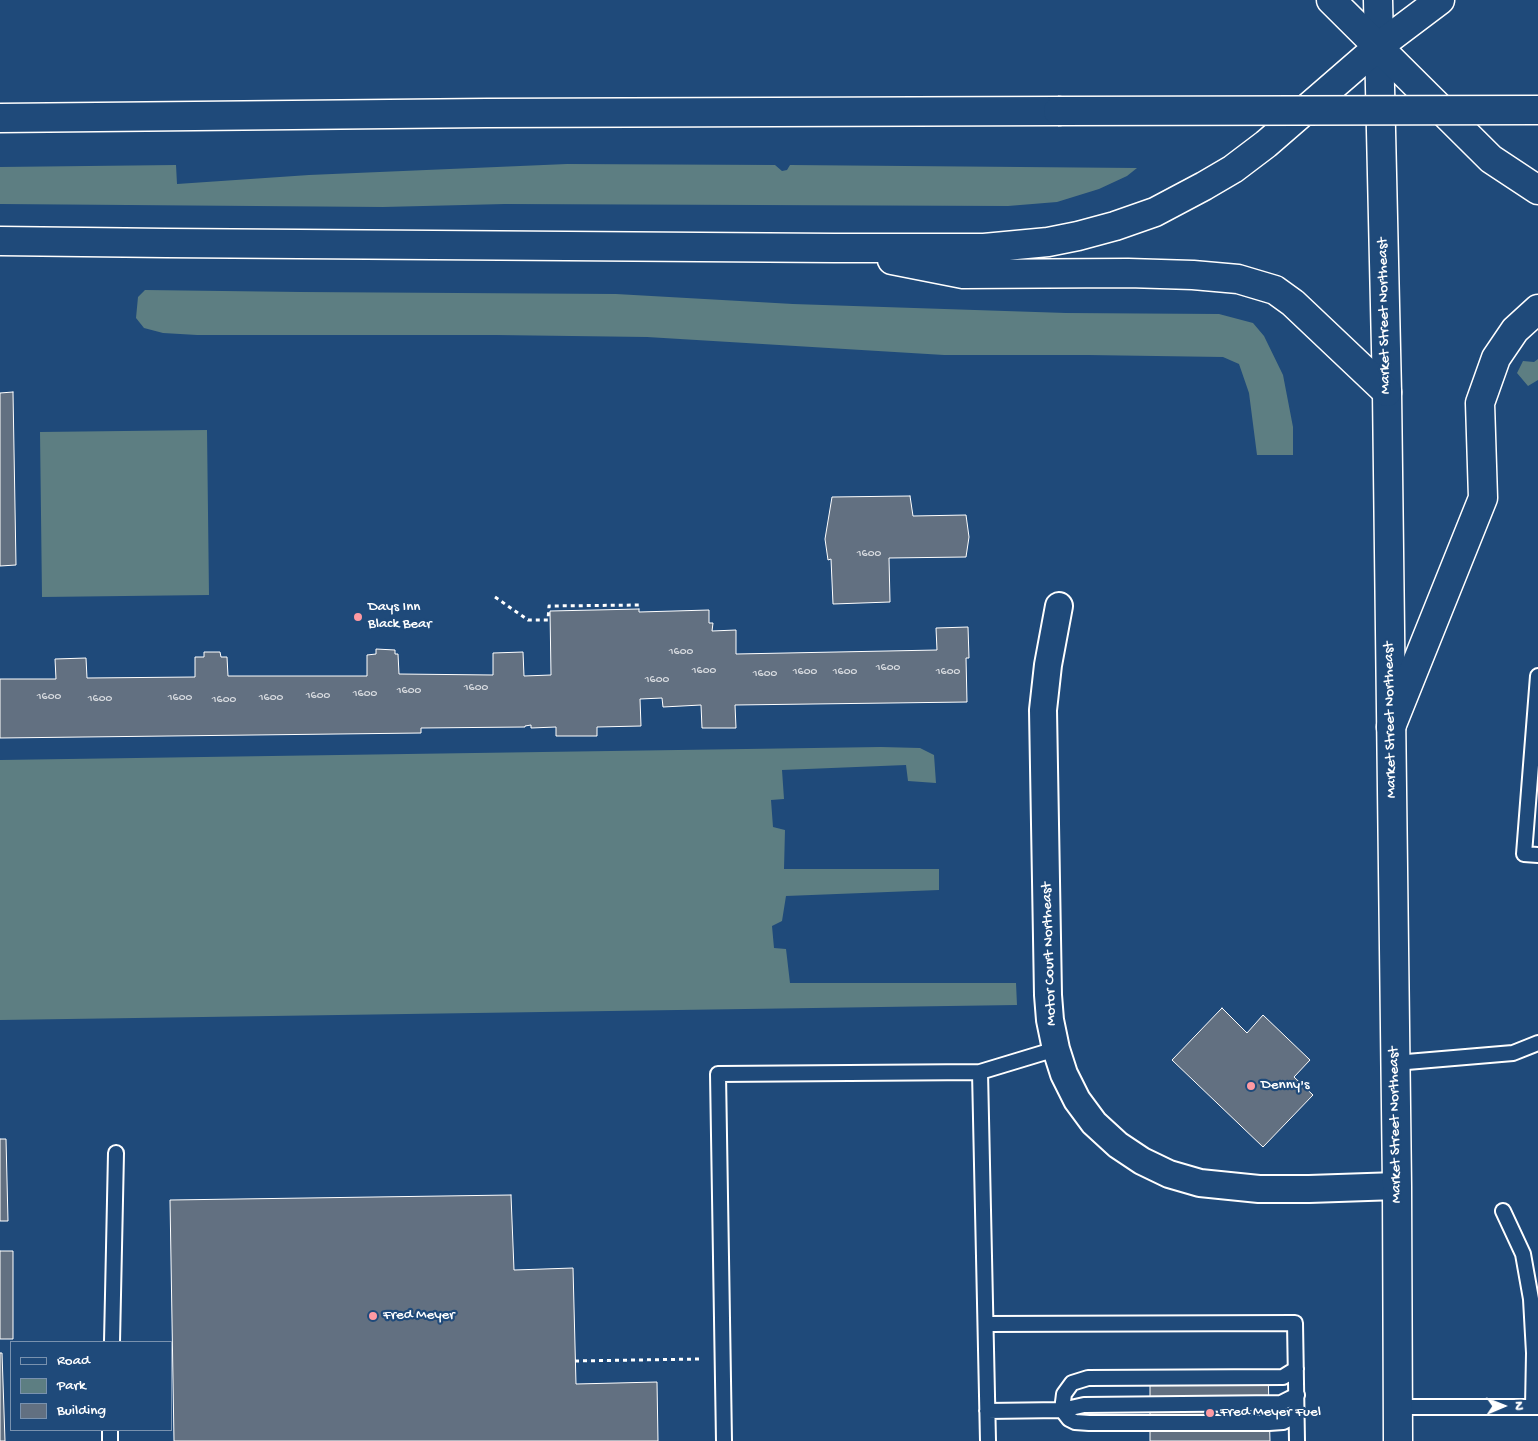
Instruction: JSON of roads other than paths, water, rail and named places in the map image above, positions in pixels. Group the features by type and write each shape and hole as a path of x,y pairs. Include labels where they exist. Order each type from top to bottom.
{"main road":[{"path":"1331,0 1491,159 1538,190"},
{"name":"Market Street Northeast","path":"1378,0 1387,392 1397,1186 1398,1441"},
{"path":"0,241 834,248 984,248 1048,242 1115,226 1155,212 1233,169 1266,144 1378,46 1440,0"},
{"path":"0,118 478,113 1538,110"},
{"path":"834,248 963,274 1193,274 1238,279 1275,290 1293,303 1387,392"},
{"path":"1391,727 1483,498 1480,403 1486,385 1500,351 1515,330 1538,309"}],"street":[{"name":"Motor Court Northeast","path":"1059,606 1046,672 1043,710 1048,995 1050,1020 1056,1049 1064,1074 1077,1100 1094,1123 1118,1145 1142,1161 1169,1174 1200,1184 1251,1188 1309,1189 1397,1186"}],"lane":[{"path":"1538,676 1524,854 1538,854"},
{"path":"1395,1063 1513,1053 1538,1043"},
{"path":"724,1441 718,1074 980,1072 1056,1049"},
{"path":"980,1072 988,1441"},
{"path":"112,1341 116,1153"},
{"path":"1397,1407 1536,1407 1529,1290 1523,1254 1503,1211"},
{"path":"986,1324 1295,1323 1297,1441"},
{"path":"1296,1369 1283,1377 1088,1378 1072,1383 1064,1394 1062,1410 1069,1419 1075,1422 1089,1423 1269,1423 1283,1422 1296,1415"},
{"path":"987,1411 1062,1410 1084,1405 1281,1403 1297,1395"}],"place":[{"name":"Days Inn Black Bear","path":"358,617"},
{"name":"Denny's","path":"1251,1086"},
{"name":"Fred Meyer","path":"373,1316"},
{"name":"Fred Meyer Fuel","path":"1210,1413"}]}
